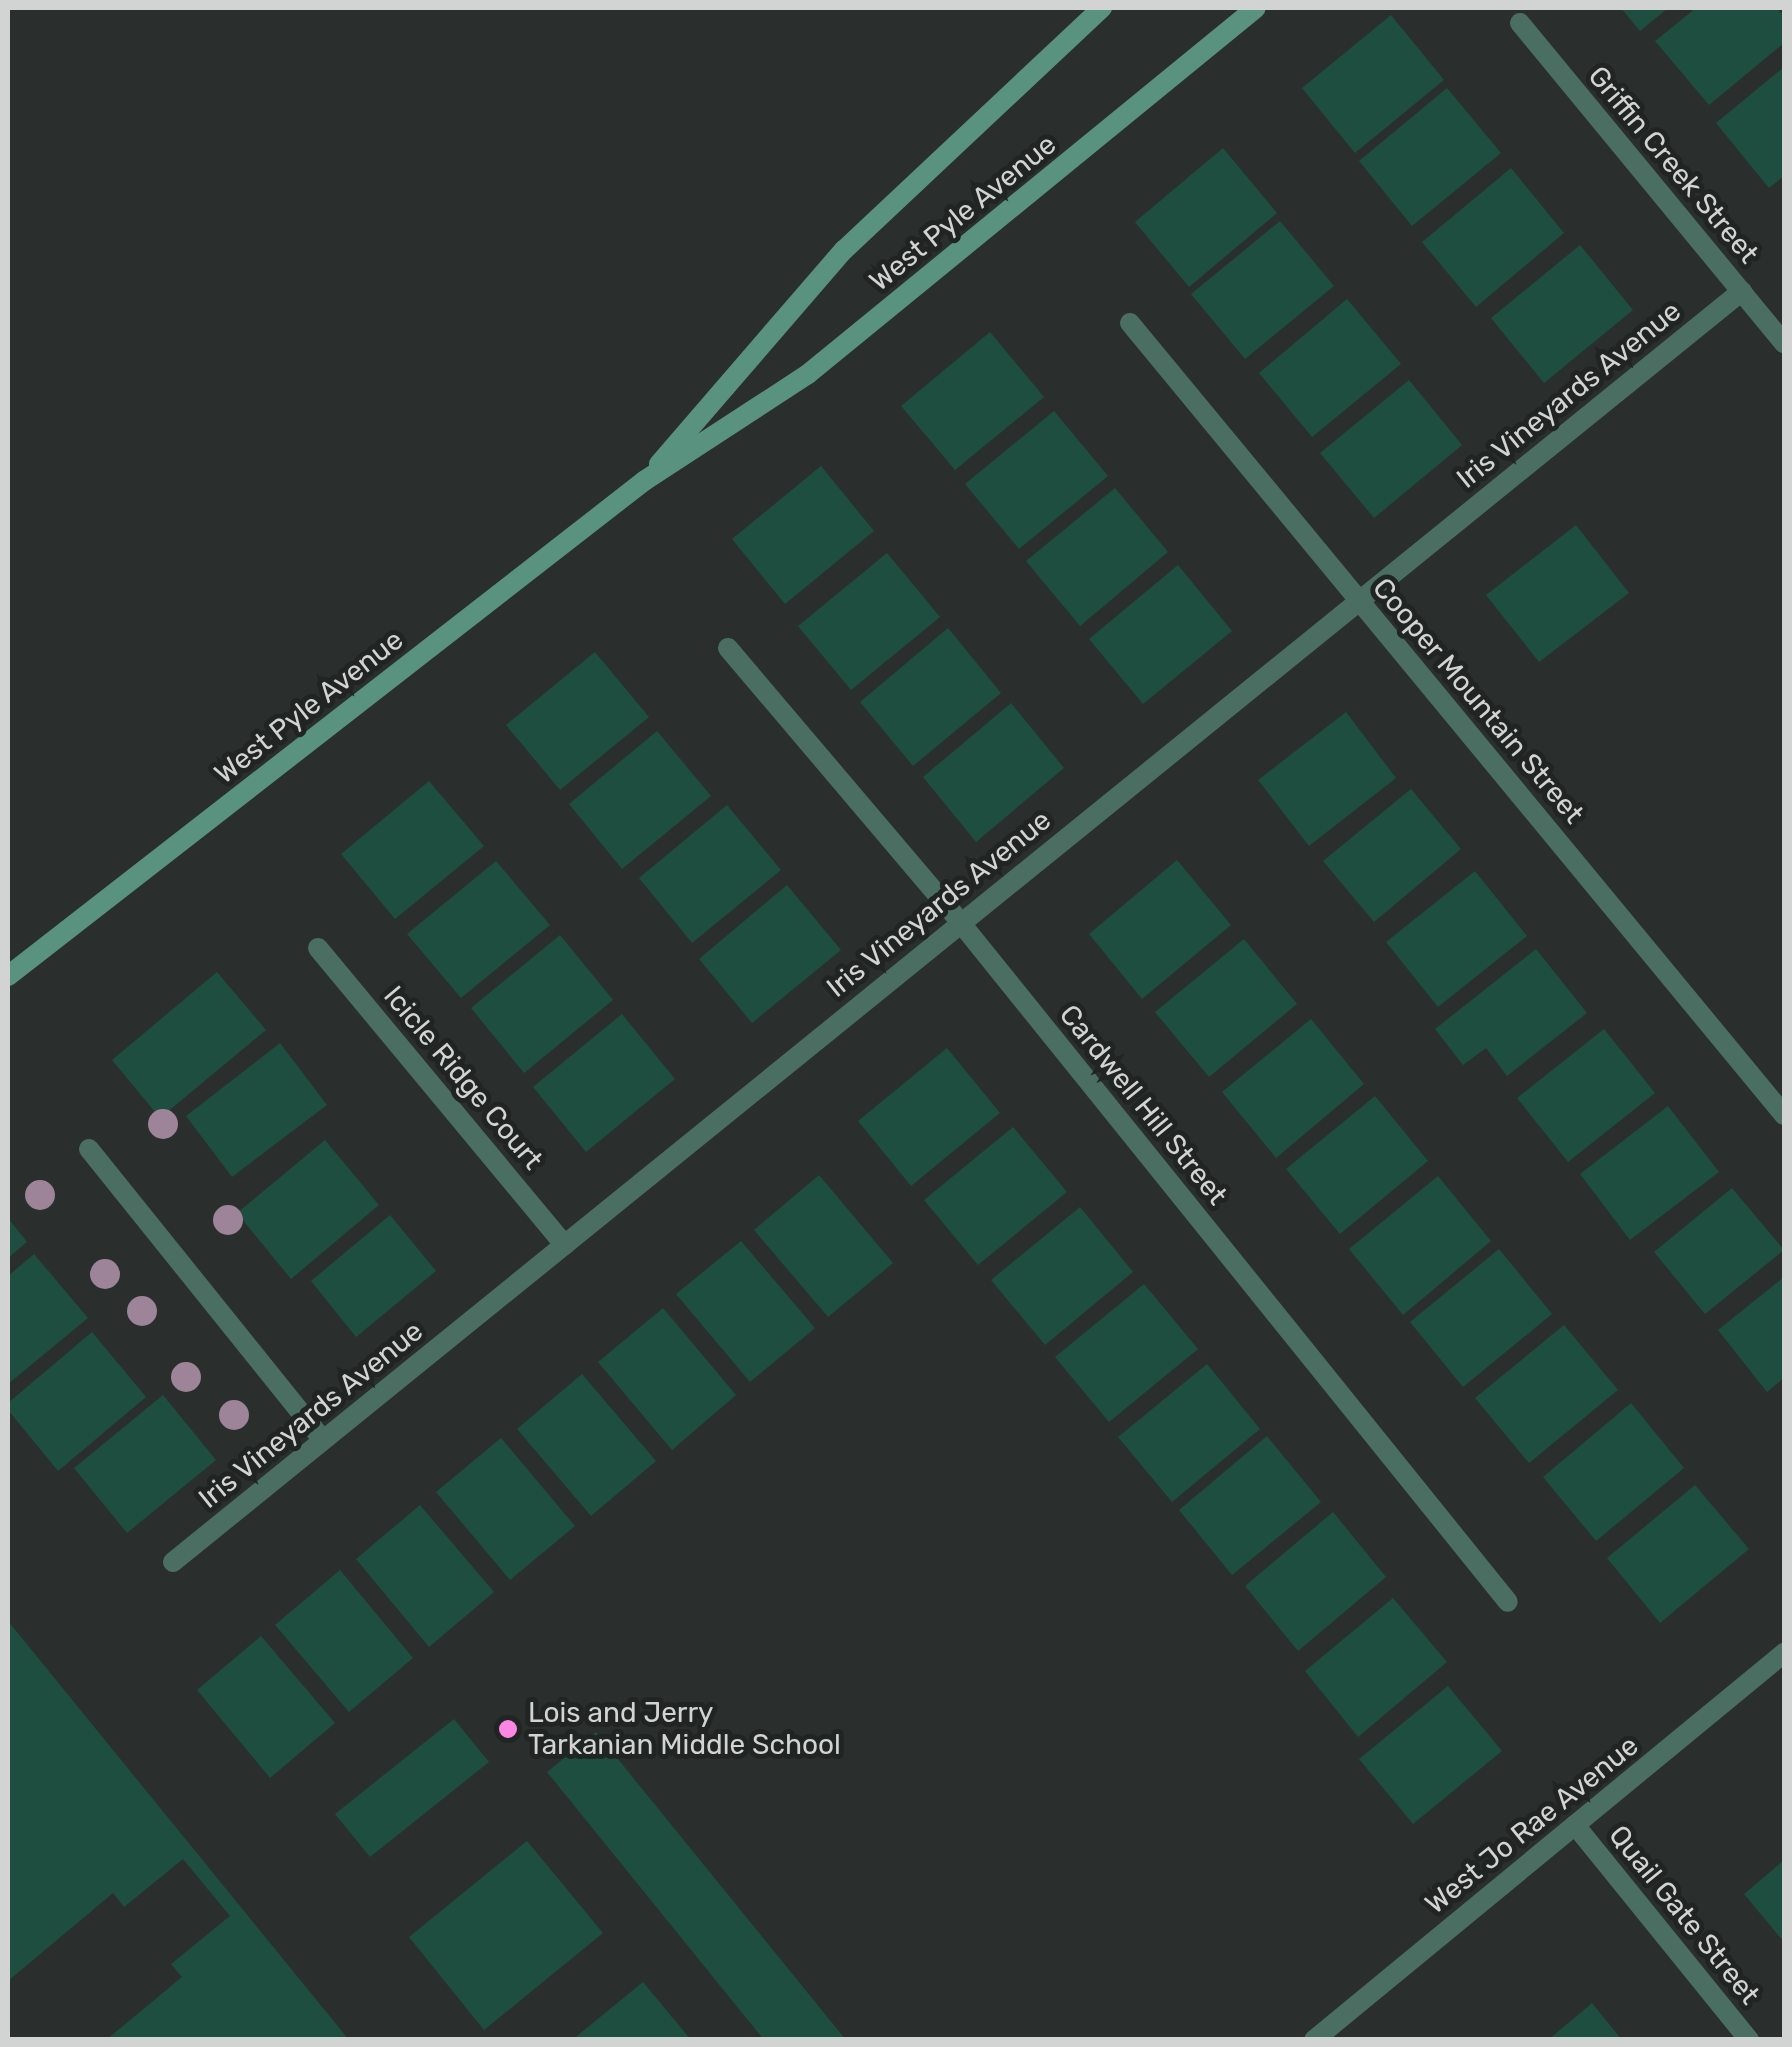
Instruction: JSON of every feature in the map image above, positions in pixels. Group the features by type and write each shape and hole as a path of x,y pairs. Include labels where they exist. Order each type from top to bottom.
{"street":[{"name":"West Pyle Avenue","path":"644,481 844,250 1102,8"},
{"name":"West Pyle Avenue","path":"8,976 644,481 808,374 1256,8"},
{"name":"Griffin Creek Street","path":"1520,22 1784,343"},
{"name":"Iris Vineyards Avenue","path":"173,1562 1742,291"},
{"name":"Cooper Mountain Street","path":"1130,323 1784,1115"},
{"name":"Cardwell Hill Street","path":"728,648 960,922 1508,1602"},
{"name":"Icicle Ridge Court","path":"318,948 565,1244"},
{"path":"89,1149 323,1440"},
{"name":"West Jo Rae Avenue","path":"1314,2040 1784,1653"},
{"name":"Quail Gate Street","path":"1575,1825 1749,2040"}],"building":[{"path":"1621,8 1668,8 1640,31"},
{"path":"1696,8 1777,8 1784,16 1784,43 1709,105 1655,41"},
{"path":"1391,15 1444,80 1355,153 1302,88"},
{"path":"1784,67 1784,176 1769,188 1716,123"},
{"path":"1447,88 1501,153 1412,226 1359,161"},
{"path":"1223,148 1277,213 1189,287 1135,222"},
{"path":"1511,168 1564,233 1476,307 1422,242"},
{"path":"1280,221 1334,286 1245,359 1191,294"},
{"path":"1580,245 1633,310 1544,383 1491,318"},
{"path":"1347,299 1401,364 1312,437 1259,373"},
{"path":"990,332 1044,397 955,470 901,406"},
{"path":"1409,380 1462,445 1374,518 1320,453"},
{"path":"1054,411 1108,476 1019,549 965,484"},
{"path":"821,466 874,531 785,604 732,539"},
{"path":"1115,488 1168,552 1080,626 1026,561"},
{"path":"1576,525 1629,593 1539,662 1486,595"},
{"path":"887,553 940,617 851,690 798,626"},
{"path":"1178,565 1232,631 1143,704 1089,639"},
{"path":"948,628 1001,693 913,766 860,702"},
{"path":"595,652 649,717 560,790 506,725"},
{"path":"1011,703 1064,768 976,842 923,777"},
{"path":"1346,712 1396,778 1309,846 1258,780"},
{"path":"657,731 711,796 622,869 569,804"},
{"path":"429,781 484,846 395,919 341,854"},
{"path":"1411,789 1461,849 1374,922 1323,861"},
{"path":"727,805 781,870 692,943 639,878"},
{"path":"1177,860 1231,925 1142,999 1089,934"},
{"path":"496,861 550,925 461,998 407,934"},
{"path":"1475,871 1527,936 1438,1007 1386,942"},
{"path":"787,885 841,950 752,1023 699,959"},
{"path":"560,935 613,1000 524,1073 471,1008"},
{"path":"1244,939 1297,1004 1209,1077 1155,1012"},
{"path":"1536,949 1587,1013 1507,1076 1486,1048 1463,1065 1435,1029"},
{"path":"217,972 266,1030 160,1118 112,1060"},
{"path":"622,1014 675,1079 586,1152 533,1087"},
{"path":"1311,1019 1364,1084 1276,1158 1222,1092"},
{"path":"1604,1029 1655,1093 1568,1162 1517,1098"},
{"path":"280,1043 327,1105 232,1177 186,1116"},
{"path":"947,1048 1000,1113 911,1186 858,1121"},
{"path":"1375,1096 1428,1161 1340,1234 1286,1169"},
{"path":"1668,1106 1719,1172 1630,1240 1580,1174"},
{"path":"1013,1127 1067,1192 978,1265 924,1200"},
{"path":"325,1140 379,1205 291,1279 237,1213"},
{"path":"819,1175 893,1263 828,1317 754,1230"},
{"path":"1438,1176 1491,1241 1403,1315 1349,1249"},
{"path":"1732,1188 1784,1250 1705,1314 1654,1252"},
{"path":"1080,1207 1133,1272 1045,1345 991,1280"},
{"path":"390,1215 436,1271 356,1337 311,1281"},
{"path":"8,1218 27,1242 8,1258"},
{"path":"741,1241 815,1328 750,1382 676,1294"},
{"path":"1499,1249 1552,1314 1463,1387 1410,1322"},
{"path":"34,1254 88,1318 8,1384 8,1276"},
{"path":"1784,1277 1784,1378 1767,1392 1718,1330"},
{"path":"1144,1284 1198,1349 1109,1422 1055,1357"},
{"path":"663,1308 736,1395 672,1450 598,1362"},
{"path":"1564,1325 1618,1390 1529,1463 1475,1398"},
{"path":"92,1332 146,1397 58,1471 8,1410 8,1403"},
{"path":"1207,1364 1260,1429 1172,1502 1118,1437"},
{"path":"582,1374 656,1461 591,1516 517,1429"},
{"path":"163,1395 216,1460 127,1533 74,1468"},
{"path":"1631,1403 1684,1468 1596,1541 1543,1477"},
{"path":"1267,1436 1321,1502 1232,1575 1179,1510"},
{"path":"501,1438 575,1526 510,1580 436,1492"},
{"path":"1695,1485 1749,1549 1660,1623 1607,1558"},
{"path":"420,1505 494,1592 429,1647 356,1559"},
{"path":"1333,1512 1386,1577 1298,1651 1245,1586"},
{"path":"340,1570 413,1658 349,1712 275,1625"},
{"path":"1393,1598 1447,1662 1358,1737 1305,1671"},
{"path":"8,1621 349,2040 106,2040 182,1977 171,1964 230,1916 183,1859 124,1907 113,1893 8,1981"},
{"path":"261,1636 335,1723 270,1778 197,1690"},
{"path":"1448,1686 1502,1751 1413,1824 1359,1759"},
{"path":"454,1719 489,1762 370,1857 335,1814"},
{"path":"596,1732 846,2040 764,2040 547,1772"},
{"path":"527,1841 603,1933 484,2030 409,1937"},
{"path":"1784,1860 1784,1942 1744,1894"},
{"path":"643,1982 691,2040 572,2040"},
{"path":"1592,2003 1622,2040 1548,2040"}],"place":[{"name":"Lois and Jerry Tarkanian Middle School","path":"508,1729"}]}
